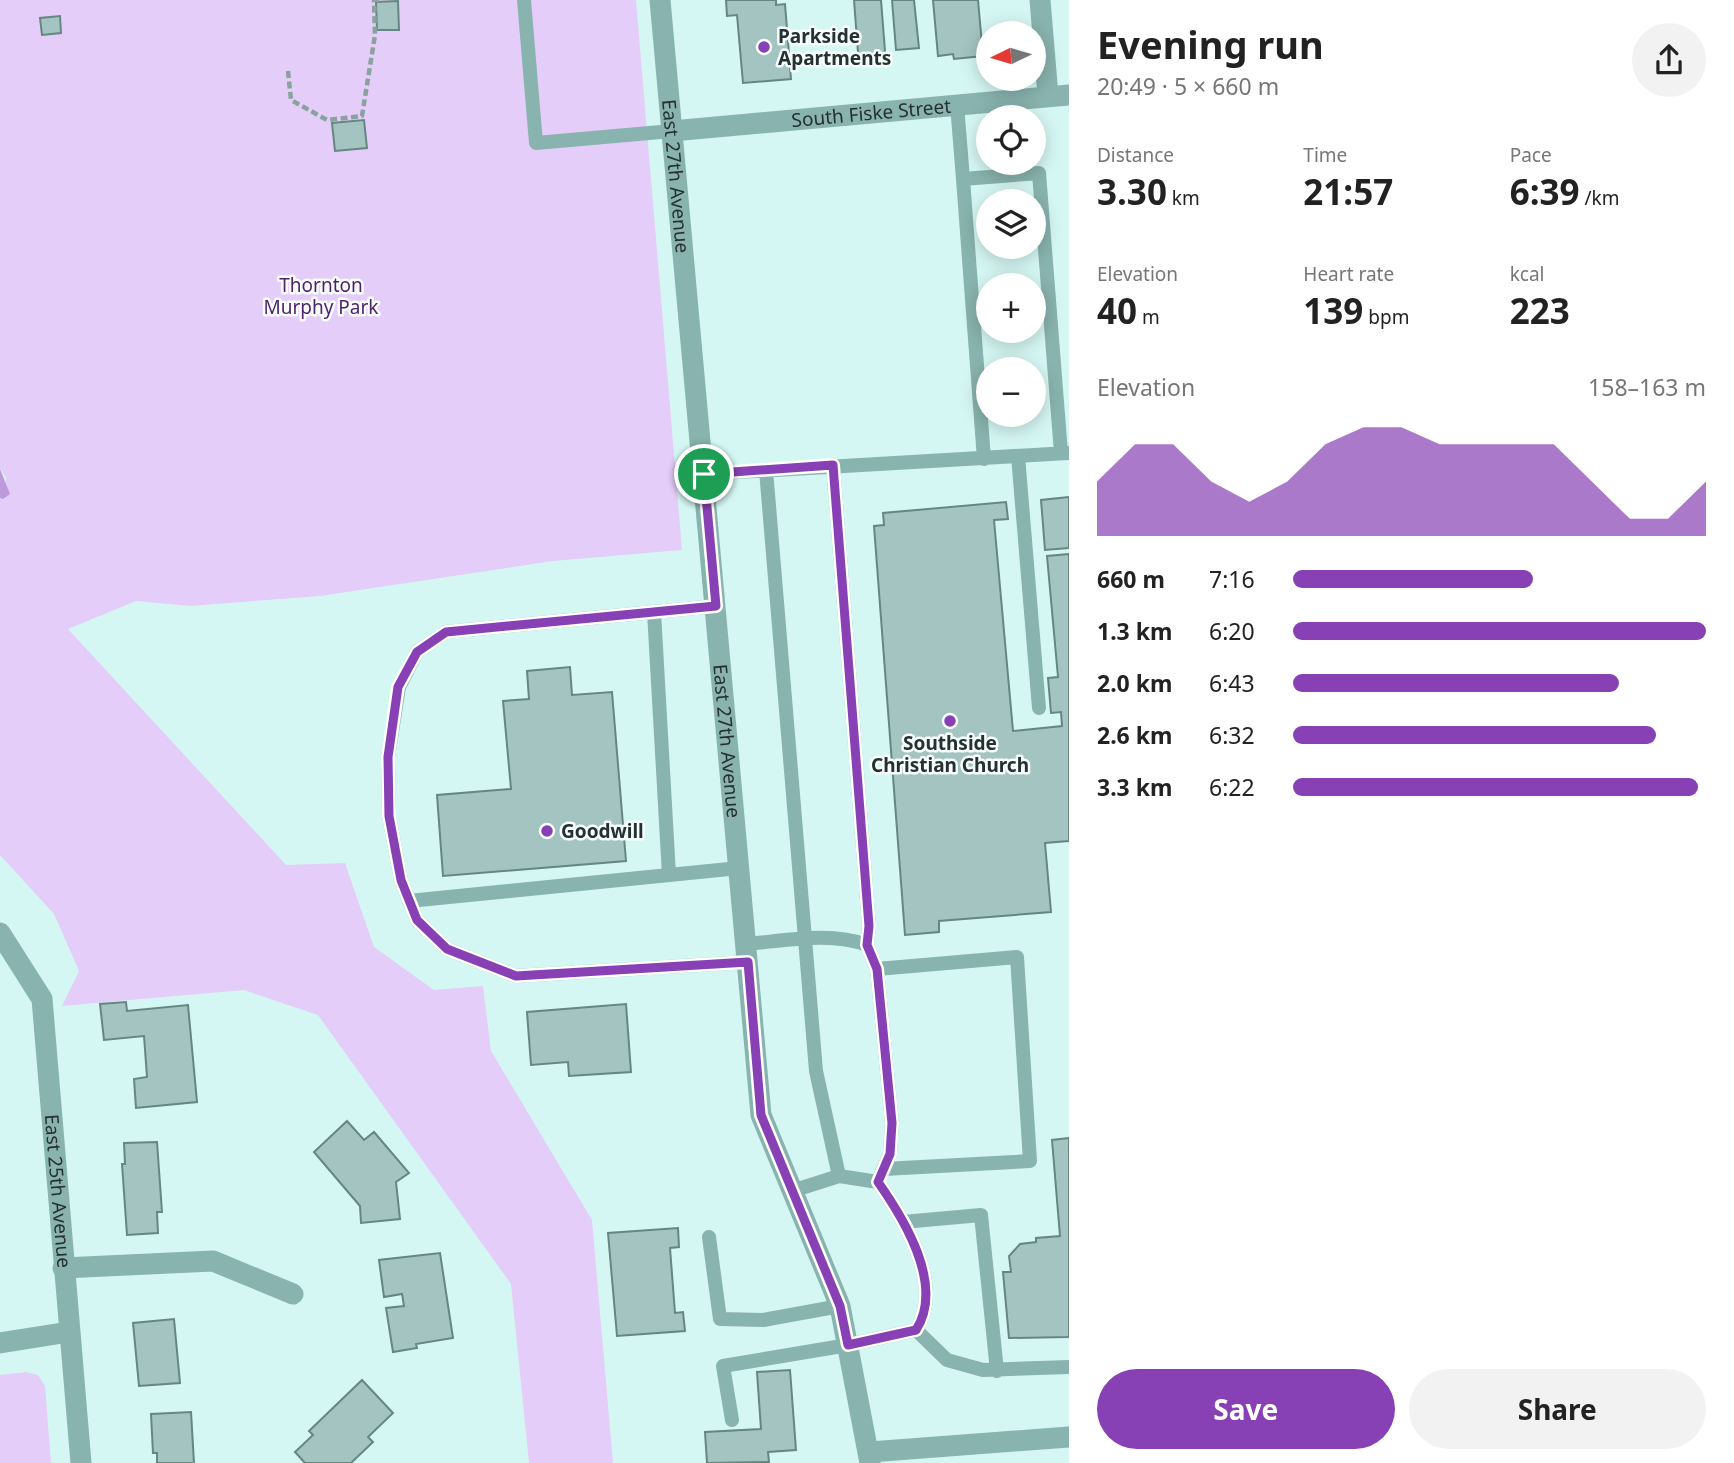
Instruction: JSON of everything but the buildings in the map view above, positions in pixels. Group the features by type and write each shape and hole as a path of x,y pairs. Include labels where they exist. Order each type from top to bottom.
{"street":[{"name":"East 27th Avenue","path":"660,0 761,1115 840,1306 870,1458"},
{"path":"1040,0 1058,95"},
{"name":"South Fiske Street","path":"672,131 1058,95"},
{"name":"East 25th Avenue","path":"0,933 42,999 81,1463"},
{"path":"63,1268 213,1261 293,1294"},
{"path":"0,1343 69,1332"},
{"path":"870,1458 1069,1437"}],"lane":[{"path":"524,0 536,143 672,131"},
{"path":"957,105 984,459"},
{"path":"704,474 1065,453 1040,173 963,179"},
{"path":"1018,456 1039,708"},
{"path":"732,1420 723,1366 848,1345 916,1330 924,1317 925,1280 903,1222 881,1175 890,1154 892,1123 877,969 867,945 869,926 833,465"},
{"path":"766,470 816,1071 839,1175"},
{"path":"716,606 446,632 417,652 398,687 388,757 389,816 401,880 417,920 447,949 516,976 747,953 805,939 852,939 867,945"},
{"path":"654,612 669,875"},
{"path":"409,901 739,868"},
{"path":"792,1191 839,1175 881,1175 1030,1161 1017,957 877,969"},
{"path":"903,1222 981,1215 997,1371"},
{"path":"709,1237 720,1319 763,1320 840,1306"},
{"path":"916,1330 947,1360 983,1370 1069,1367"}],"path":[{"path":"288,71 291,100 327,120 362,116 375,35 374,0 383,0"}],"green space":[{"name":"Thornton Murphy Park","path":"0,0 636,0 682,550 553,561 320,596 190,606 136,601 68,629 286,865 345,863 374,947 434,990 483,986 491,1051 592,1220 613,1463 529,1463 511,1284 318,1015 244,990 62,1006 79,971 54,914 0,855 0,498 3,499 6,477 0,469"},
{"path":"26,1372 38,1375 45,1386 51,1463 0,1463 0,1375"}],"shaded area":[{"path":"0,469 10,494 3,499 0,498"}],"place":[{"name":"Parkside Apartments","path":"764,47"},
{"name":"Southside Christian Church","path":"950,721"},
{"name":"Goodwill","path":"547,831"}],"route":[{"path":"833,465 869,926 867,945 877,969 892,1123 890,1154 878,1182 898,1210 925,1280 924,1317 916,1330 848,1345 840,1306 761,1115 748,962 516,976 447,949 417,920 401,880 389,816 388,757 398,687 417,652 446,632 716,606 704,474 833,465"}]}
